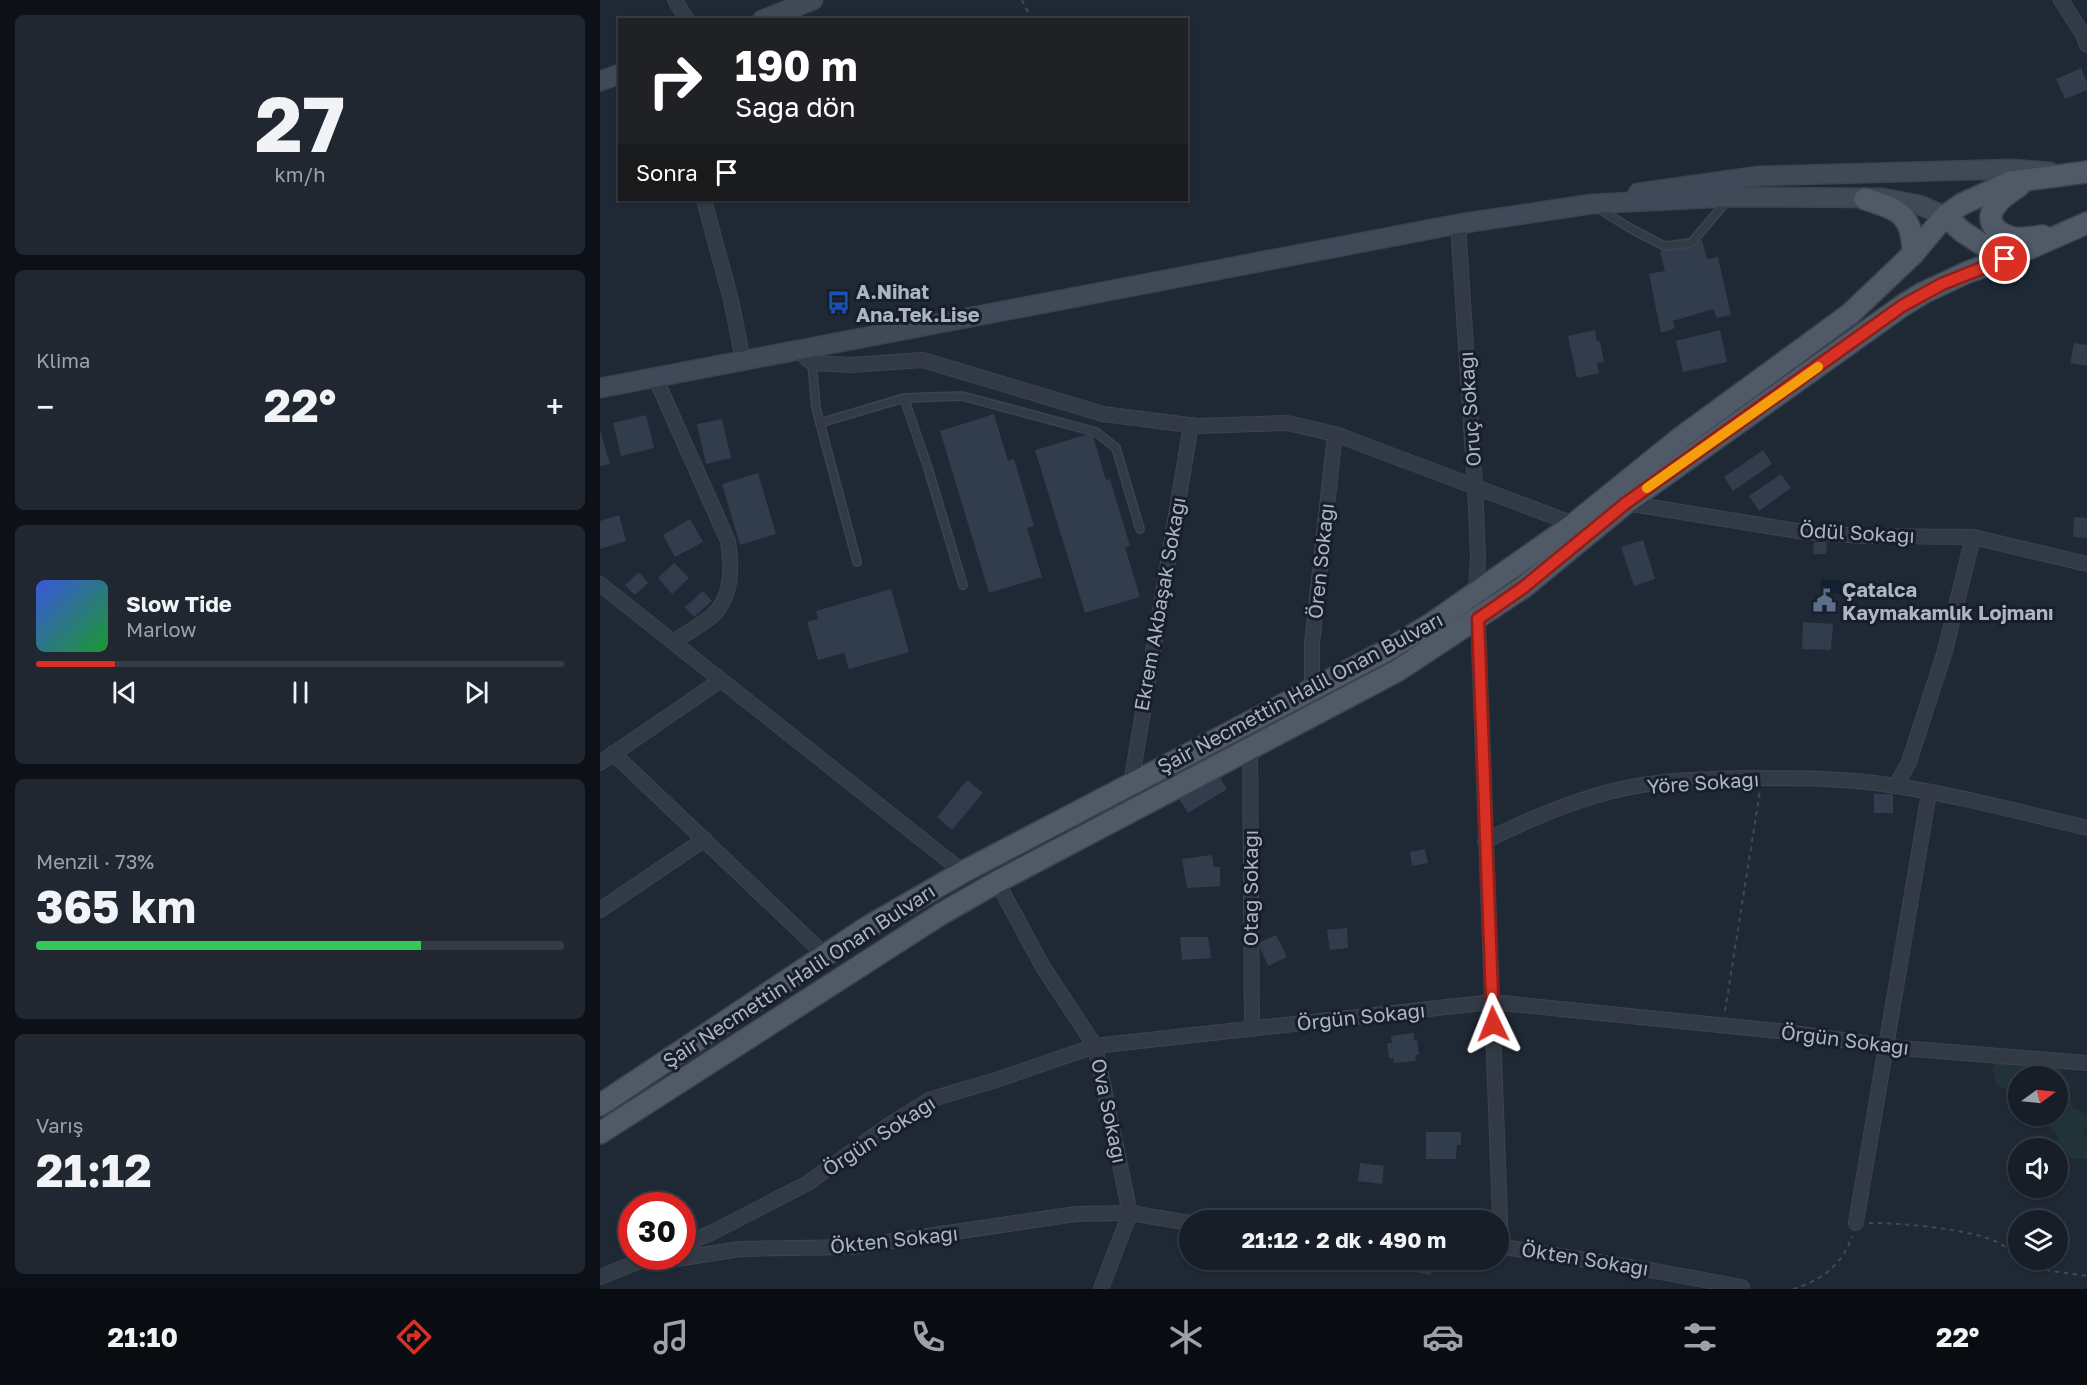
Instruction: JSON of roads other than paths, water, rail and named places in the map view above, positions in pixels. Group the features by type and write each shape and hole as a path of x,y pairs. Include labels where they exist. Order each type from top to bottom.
{"main road":[{"path":"767,18 813,0"},
{"path":"600,81 618,75"},
{"path":"1592,204 1614,197 1759,176 2012,169 2060,174"},
{"name":"Şair Necmettin Halil Onan Bulvarı","path":"600,1105 866,928 963,872 1384,652 1431,624 1574,524 1678,439 1850,314 1913,254 1945,216 1962,204 1982,193 2011,182 2087,172"},
{"path":"2032,178 1998,201 1992,210 1991,219 1994,228 2014,238 2062,233"},
{"path":"600,388 1458,224 1592,204 1730,197 1903,201 1930,208 1945,216 1963,232 2005,259"},
{"path":"1865,199 1897,210 1904,217 1913,241 1913,254"},
{"name":"Şair Necmettin Halil Onan Bulvarı","path":"600,1133 941,914 1250,747 1397,671 1524,587 1626,503 1902,306 1942,284 2087,223"}],"street":[{"path":"675,0 686,18"},
{"path":"2061,0 2087,45"},
{"path":"704,201 731,300 743,360"},
{"name":"Oruç Sokağı","path":"1458,224 1475,486 1478,556 1476,593"},
{"path":"797,350 812,363 851,365 923,360 1103,414 1191,425 1287,423 1335,434 1574,524"},
{"path":"655,377 728,541 732,562 728,592 716,612 673,642"},
{"name":"Ekrem Akbaşak Sokağı","path":"1131,784 1191,425"},
{"name":"Ören Sokağı","path":"1312,689 1312,643 1335,434"},
{"name":"Ödül Sokağı","path":"1626,503 1804,532 1864,536 1973,537 2087,564"},
{"path":"1896,786 1909,762 1941,662 1973,537"},
{"path":"600,584 963,872"},
{"path":"1478,619 1499,1210"},
{"path":"600,763 721,680"},
{"name":"Otağ Sokağı","path":"1250,747 1252,1029"},
{"path":"613,753 825,955"},
{"name":"Yöre Sokağı","path":"1485,841 1530,819 1566,805 1622,789 1686,781 1762,778 1815,778 1896,786 1987,803 2087,828"},
{"path":"1856,1223 1929,793"},
{"path":"600,910 705,839"},
{"name":"Ova Sokağı","path":"997,882 1043,967 1095,1046 1130,1213"},
{"name":"Örgün Sokağı","path":"696,1239 808,1183 929,1100 1095,1046 1492,1002 1723,1025 1886,1046 2087,1063"},
{"path":"1101,1289 1130,1213"},
{"name":"Ökten Sokağı","path":"696,1256 740,1249 852,1247 1076,1214 1130,1213 1179,1221"},
{"name":"Ökten Sokağı","path":"1509,1248 1742,1287"},
{"name":"Ökten Sokağı","path":"600,1277 618,1270"}],"lane":[{"path":"1592,204 1664,246 1691,243 1730,197"},
{"path":"812,363 816,408 857,562"},
{"path":"820,423 904,398 962,396 1096,432 1116,448 1140,529"},
{"path":"904,398 928,468 963,585"}],"water":[{"path":"1821,579 1845,581 1844,594 1820,593"}],"place":[{"name":"A.Nihat Ana.Tek.Lise","path":"838,303"},
{"name":"Çatalca Kaymakamlık Lojmanı","path":"1824,601"}]}
